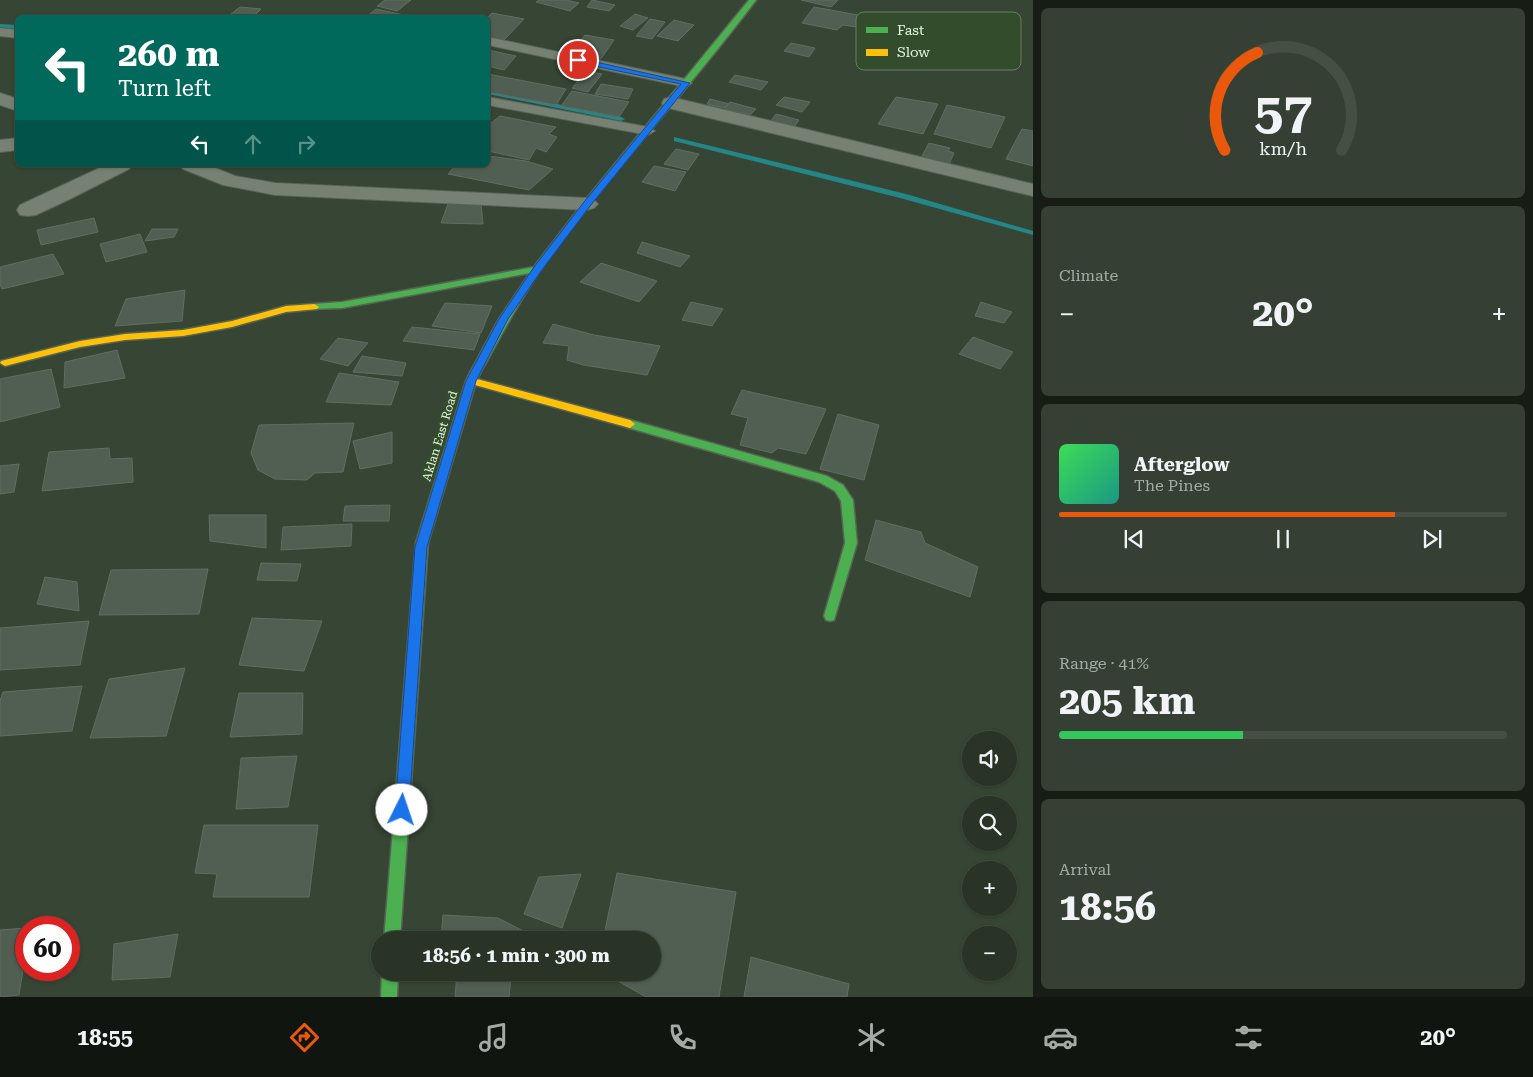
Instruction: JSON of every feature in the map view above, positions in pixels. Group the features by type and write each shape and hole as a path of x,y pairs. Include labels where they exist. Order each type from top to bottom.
{"main road":[{"name":"Aklan East Road","path":"393,931 421,547 471,381 504,319 537,269 587,204 753,0"},
{"path":"5,363 80,344 125,337 183,333 232,324 286,309 342,305 537,269"},
{"path":"471,381 700,443 823,479 839,488 847,500 851,543 830,616"},
{"path":"389,997 390,981"}],"street":[{"path":"0,99 15,103"},
{"path":"671,103 1033,190"},
{"path":"0,146 15,144"},
{"path":"28,210 65,194 118,167"},
{"path":"195,167 230,181 275,189 587,204"}],"lane":[{"path":"0,32 15,34"},
{"path":"490,41 686,83"},
{"path":"490,101 648,131"}],"building":[{"path":"385,0 411,0 397,11 377,6"},
{"path":"539,0 566,0 579,3 570,11 536,2"},
{"path":"592,0 615,5 609,11 587,7"},
{"path":"801,0 838,0 831,7"},
{"path":"240,7 261,9 255,15 230,15"},
{"path":"814,7 856,15 856,27 843,25 837,30 802,23"},
{"path":"376,9 404,15 369,15"},
{"path":"492,13 524,19 503,41 490,38 490,15"},
{"path":"635,14 648,18 633,30 620,26"},
{"path":"650,19 665,22 652,39 636,36"},
{"path":"674,20 694,25 678,41 657,36"},
{"path":"585,35 614,40 600,60 570,54"},
{"path":"791,43 815,48 809,57 784,51"},
{"path":"490,50 516,56 504,70 490,66"},
{"path":"586,71 602,74 588,92 572,88"},
{"path":"490,74 566,89 556,105 490,92"},
{"path":"735,75 768,82 761,90 729,82"},
{"path":"601,84 633,89 628,99 595,94"},
{"path":"572,91 629,102 619,117 561,106"},
{"path":"784,97 810,102 802,112 776,105"},
{"path":"896,97 938,104 923,134 878,124"},
{"path":"710,99 729,104 723,108 707,104"},
{"path":"730,102 756,109 750,115 724,109"},
{"path":"947,105 1005,117 991,148 934,134"},
{"path":"776,114 799,120 794,127 771,121"},
{"path":"500,116 556,127 549,134 557,137 546,152 536,148 529,160 490,151 490,124"},
{"path":"1022,129 1033,131 1033,166 1006,159"},
{"path":"929,143 950,148 948,151 954,153 949,164 921,158"},
{"path":"676,149 699,154 688,170 664,164"},
{"path":"490,156 526,161 553,169 529,190 448,174 454,167 490,167"},
{"path":"654,166 686,172 675,191 642,182"},
{"path":"449,201 481,203 483,224 441,223"},
{"path":"94,218 98,232 41,245 37,230"},
{"path":"152,229 178,229 174,237 145,241"},
{"path":"140,234 147,252 106,262 100,244"},
{"path":"642,242 690,256 680,267 637,253"},
{"path":"53,254 64,274 2,289 0,284 0,267"},
{"path":"601,263 657,281 639,302 580,282"},
{"path":"185,290 182,321 115,326 126,299"},
{"path":"691,302 723,309 712,326 682,320"},
{"path":"981,302 1012,312 1004,323 975,316"},
{"path":"445,303 492,306 481,333 432,326"},
{"path":"553,324 594,335 660,346 647,375 583,365 567,360 569,346 543,343"},
{"path":"412,327 480,334 474,350 403,341"},
{"path":"973,337 1013,352 1000,369 959,354"},
{"path":"338,338 368,343 348,366 320,359"},
{"path":"117,350 125,378 64,388 65,362"},
{"path":"362,356 406,363 402,376 353,372"},
{"path":"51,369 60,407 0,422 0,379"},
{"path":"339,373 399,382 391,405 326,402"},
{"path":"742,390 826,409 806,454 778,448 772,453 740,445 748,418 731,414"},
{"path":"838,414 879,425 864,480 820,469"},
{"path":"354,423 343,472 315,473 307,480 275,479 258,470 251,453 259,425"},
{"path":"392,432 392,463 360,469 353,441"},
{"path":"109,448 110,459 132,458 133,482 42,491 49,452"},
{"path":"19,464 14,492 0,494 0,466"},
{"path":"390,505 389,521 343,521 345,506"},
{"path":"209,515 266,515 266,548 210,541"},
{"path":"876,520 921,532 925,543 978,567 970,597 865,560"},
{"path":"352,524 351,546 281,550 283,527"},
{"path":"261,563 301,564 297,581 257,580"},
{"path":"208,569 199,614 99,615 111,570"},
{"path":"45,577 77,582 79,611 37,604"},
{"path":"252,618 322,621 304,671 239,665"},
{"path":"89,621 80,665 0,670 0,628"},
{"path":"185,668 166,736 90,738 109,679"},
{"path":"82,686 72,731 0,736 0,701 3,692"},
{"path":"239,693 303,693 302,734 230,737"},
{"path":"297,756 288,807 236,809 241,758"},
{"path":"204,825 318,825 309,897 213,897 217,874 195,873"},
{"path":"617,873 736,892 719,997 646,997 618,981 661,981 661,931 605,931"},
{"path":"581,874 562,928 524,914 539,877"},
{"path":"443,915 498,918 523,931 442,931"},
{"path":"15,929 15,981 21,981 19,995 0,997 0,930"},
{"path":"178,934 170,977 112,980 114,944"},
{"path":"751,957 849,984 847,997 744,997"},
{"path":"456,981 511,981 509,997 455,997"}],"waterway":[{"path":"0,26 15,27"},
{"path":"490,92 621,119"},
{"path":"677,139 903,196 1033,233"}],"traffic: fast":[{"path":"475,373 504,319 537,269 587,204 753,0"},
{"path":"314,307 342,305 537,269"},
{"path":"630,424 823,479 839,488 847,500 851,543 830,616"},
{"path":"393,931 422,543"},
{"path":"389,997 390,981"}],"traffic: slow":[{"path":"5,363 80,344 125,337 183,333 232,324 286,309 314,307"},
{"path":"422,543 475,373"},
{"path":"471,381 630,424"}],"route":[{"path":"402,810 421,547 471,381 504,319 537,269 587,204 686,83 578,60"}]}
